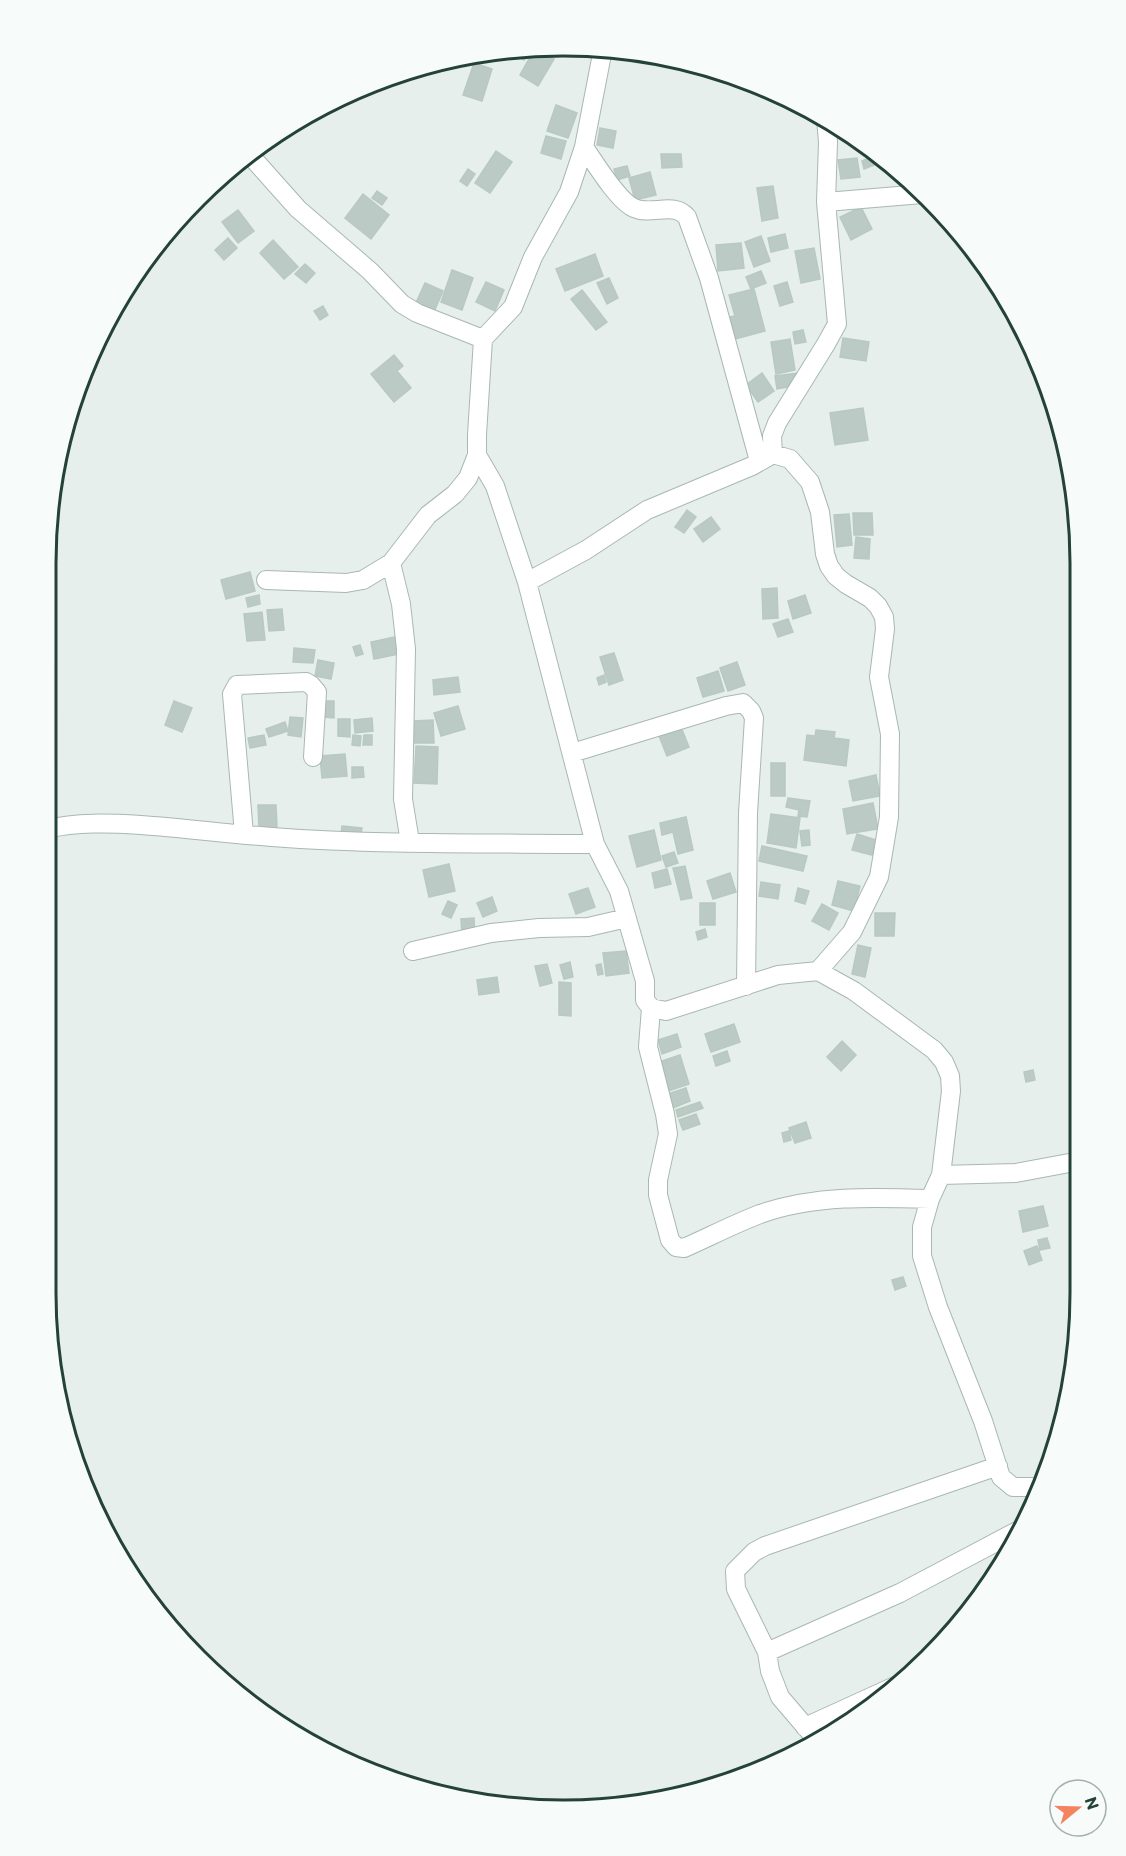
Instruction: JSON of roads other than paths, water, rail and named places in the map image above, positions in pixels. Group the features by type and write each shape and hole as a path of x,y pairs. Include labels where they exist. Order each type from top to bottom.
{"street":[{"path":"266,580 346,583 363,580 392,563 428,516 455,494 468,478 477,454 483,339 513,307 533,256 569,192 584,147 601,57"},
{"path":"766,457 777,423 837,324 826,202 827,129"},
{"path":"584,147 627,204 645,211 674,208 687,217 709,278 766,457"},
{"path":"254,160 298,209 370,271 402,303 417,313 483,339"},
{"path":"826,202 912,195"},
{"path":"477,454 495,486 527,582 595,844 619,891 645,981 645,1000 651,1008 666,1011 778,975 818,971 854,991 934,1050 944,1062 950,1076 951,1091 941,1174 930,1199 922,1227 922,1256 983,1421 1001,1477 1013,1487 1032,1487"},
{"path":"527,582 586,550 647,510 752,466 766,457 790,459 810,482 820,512 825,554 829,566 836,576 870,598 884,617 885,629 879,677 890,734 889,817 879,878 852,932 818,971"},
{"path":"392,563 401,604 406,649 403,799 410,842"},
{"path":"244,834 233,688 237,685 306,682 311,685 317,692 313,757"},
{"path":"572,753 726,706 743,703 751,711 754,718 748,813 746,986"},
{"path":"56,827 101,823 272,837 410,842 595,844"},
{"path":"413,951 491,933 539,928 588,927 627,918"},
{"path":"651,1008 648,1047 668,1134 658,1180 658,1195 670,1240 676,1247 684,1248 761,1214 819,1200 879,1197 930,1199"},
{"path":"941,1174 1016,1173 1070,1163"},
{"path":"855,1708 810,1732 780,1697 770,1671 768,1652 736,1589 735,1570 754,1552 765,1546 998,1466"},
{"path":"768,1652 900,1593 1009,1535"}]}
